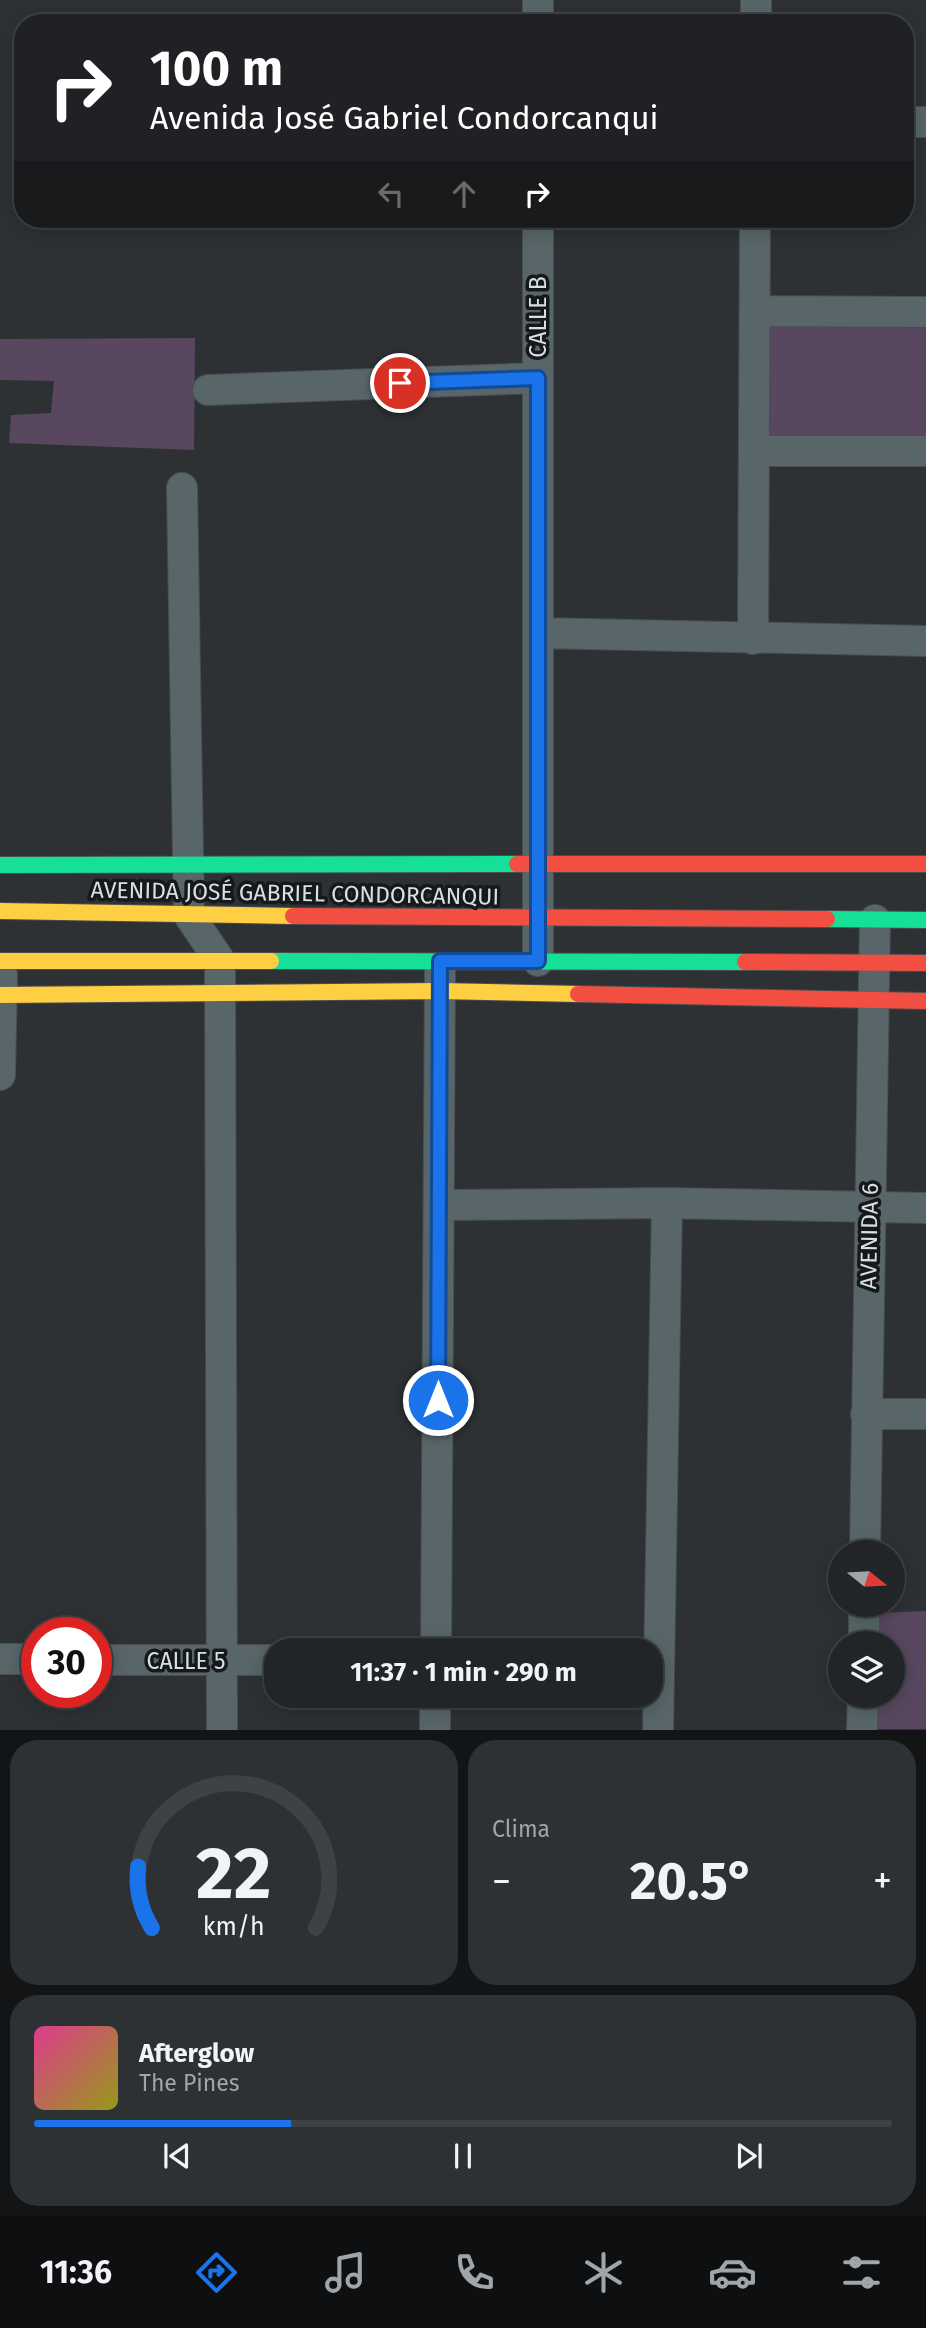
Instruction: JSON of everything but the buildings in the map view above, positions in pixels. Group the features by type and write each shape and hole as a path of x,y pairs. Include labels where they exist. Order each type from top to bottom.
{"main road":[{"name":"AVENIDA JOSÉ GABRIEL CONDORCANQUI","path":"0,865 926,864"},
{"name":"AVENIDA JOSÉ GABRIEL CONDORCANQUI","path":"0,911 190,915 926,920"},
{"path":"1,961 926,964"},
{"path":"1,995 440,991 926,1001"}],"street":[{"name":"CALLE B","path":"538,228 538,961"},
{"path":"754,639 755,228"},
{"path":"755,312 926,312"},
{"path":"208,390 538,378"},
{"path":"754,451 926,451"},
{"path":"182,488 190,915 220,961 222,1730"},
{"path":"538,633 926,641"},
{"name":"AVENIDA 6","path":"865,1540 875,920"},
{"path":"0,1074 1,961"},
{"path":"436,1638 440,961"},
{"path":"439,1205 667,1203 926,1208"},
{"path":"658,1730 667,1203"},
{"path":"866,1414 926,1414"},
{"path":"0,1659 21,1659"},
{"name":"CALLE 5","path":"112,1660 264,1660"},
{"path":"435,1708 435,1730"},
{"path":"862,1730 863,1708"}],"shaded area":[{"path":"926,324 926,436 765,437 766,325"},
{"path":"195,338 194,450 9,443 11,415 51,413 54,381 0,380 0,339"},
{"path":"926,1611 926,1729 877,1729 877,1708 905,1708 905,1631 876,1631 875,1617 905,1617 905,1612"}],"traffic: fast":[{"path":"0,865 517,864"},
{"path":"827,919 926,920"},
{"path":"271,961 745,962"}],"traffic: slow":[{"path":"0,911 293,916"},
{"path":"0,961 271,961"},
{"path":"0,995 440,991 578,994"}],"traffic: jam":[{"path":"517,864 926,864"},
{"path":"293,916 827,919"},
{"path":"745,962 926,963"},
{"path":"578,994 926,1001"}],"route":[{"path":"400,383 538,378 538,961 440,961 438,1400"}]}
